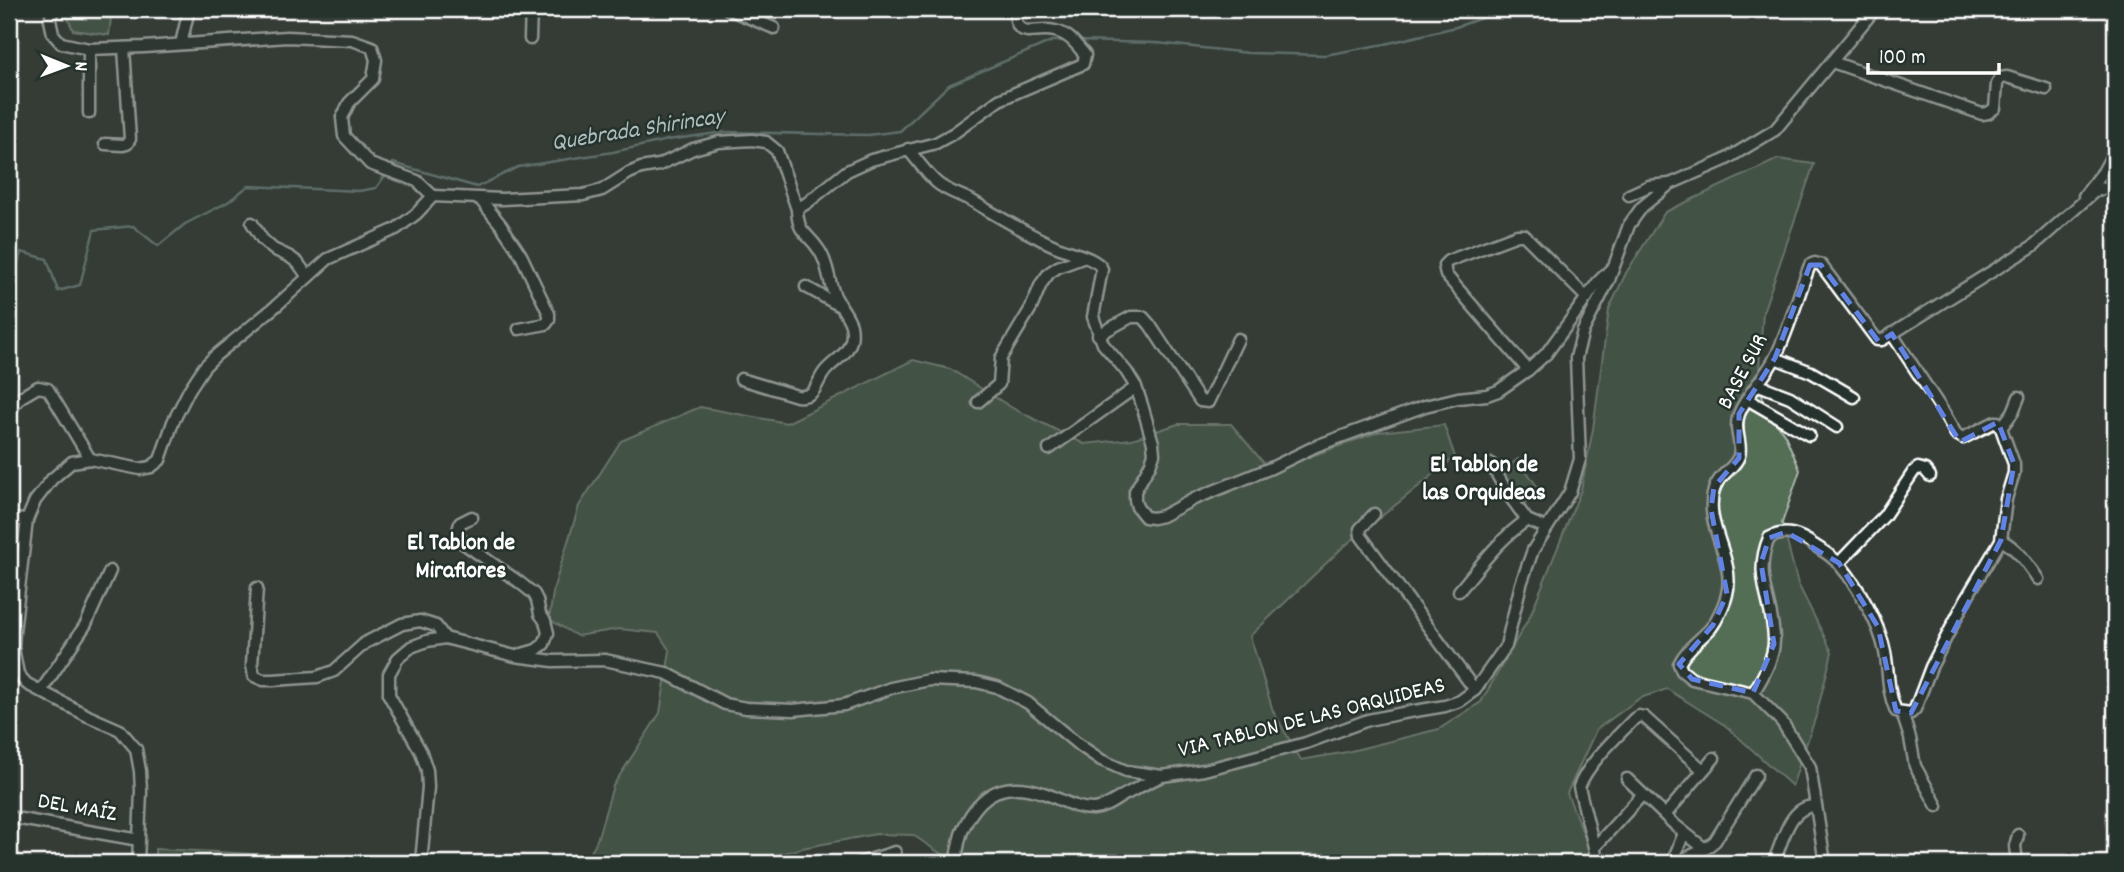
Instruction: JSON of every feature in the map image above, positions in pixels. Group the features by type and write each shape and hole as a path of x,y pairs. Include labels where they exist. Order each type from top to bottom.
{"street":[{"path":"53,9 50,20 53,34 61,43 89,49 287,37 352,40 372,47 376,60 373,79 349,103 342,118 344,136 370,164 406,176 425,186 433,196 480,199 583,195 602,190 629,173 666,162 694,149 719,142 766,142 777,151 797,209 801,230 822,253 834,295 852,327 851,341 844,355 826,370 811,394 806,397 741,379"},
{"path":"181,44 188,9"},
{"path":"530,39 531,9"},
{"path":"728,9 774,28"},
{"path":"797,209 847,171 871,160 936,142 954,133 999,100 1083,64 1085,55 1074,40 1054,30 1028,32 1020,29 1016,22 1015,9"},
{"name":"VIA TABLON DE LAS ORQUIDEAS","path":"445,638 515,656 553,661 605,660 666,673 725,704 774,710 844,705 891,688 929,680 976,682 997,687 1028,703 1101,760 1126,771 1162,776 1204,769 1306,743 1368,720 1460,701 1475,690 1506,646 1521,584 1533,550 1570,492 1580,459 1576,358 1583,331 1614,266 1629,225 1642,207 1670,184 1726,160 1775,130 1875,9"},
{"path":"105,144 123,145 127,144 130,138 124,48"},
{"path":"89,49 89,113"},
{"path":"1832,62 1982,114 1989,113 1994,108 2000,78 2007,77 2046,89"},
{"path":"908,149 936,182 947,190 1040,239 1101,264 1093,317 1103,344 1136,387 1150,430 1154,454 1135,491 1135,500 1145,516 1153,518 1163,516 1194,499 1271,468 1316,446 1413,410 1498,391 1546,354 1604,273 1614,266"},
{"path":"2077,205 2103,172 2115,150"},
{"path":"1629,195 1649,186 1670,184"},
{"path":"1825,863 1810,767 1782,722 1753,692 1770,659 1774,644 1761,563 1769,538 1786,532 1806,539 1839,563 1878,627 1887,664 1891,700 1896,711 1911,713 1967,597 2001,540 2014,464 1998,422 1963,438 1956,434 1892,334 2022,253 2094,192 2115,188"},
{"path":"138,863 141,791 136,748 120,730 13,675 13,648 27,520 35,501 52,479 72,462 90,459 140,469 152,467 160,460 173,422 204,367 328,260 396,229 416,214 433,196"},
{"path":"480,199 521,255 549,314 546,324 519,329"},
{"path":"252,223 262,239 273,249 298,263 308,277"},
{"path":"1528,370 1446,275 1444,265 1448,261 1517,235 1524,235 1587,298"},
{"path":"978,402 999,384 1001,358 1049,273 1085,257"},
{"name":"BASE SUR","path":"1753,692 1692,679 1682,671 1679,664 1684,654 1713,625 1727,594 1728,574 1711,509 1714,487 1739,458 1740,448 1735,429 1739,414 1776,358 1810,265 1821,265 1877,340 1892,334"},
{"path":"806,287 840,306"},
{"path":"1098,335 1131,317 1143,317 1200,401 1204,403 1208,402 1238,339"},
{"path":"1776,358 1811,372 1854,397"},
{"path":"1759,384 1790,397 1837,427"},
{"path":"9,411 29,391 38,387 48,389 90,459"},
{"path":"1049,449 1136,387"},
{"path":"2001,428 2020,397"},
{"path":"1747,399 1809,435"},
{"path":"1491,464 1527,520 1546,528"},
{"path":"1839,563 1884,516 1914,471 1918,468 1925,470 1930,476"},
{"path":"1374,514 1360,529 1361,536 1475,690"},
{"path":"472,517 460,523 458,536 463,543 534,594 545,621 548,633 544,644 536,650 515,656"},
{"path":"9,519 27,520"},
{"path":"1459,591 1491,552 1527,520"},
{"path":"2001,540 2023,557 2038,579"},
{"path":"41,691 86,624 110,571"},
{"path":"257,588 252,665 254,676 263,680 317,677 334,671 365,643 402,624 420,621 436,626 445,638 411,647 398,658 389,674 389,695 421,752 427,770 421,863"},
{"path":"1902,713 1915,766 1937,806"},
{"path":"1598,863 1579,787 1589,770 1634,719 1644,717 1703,770"},
{"path":"1665,815 1714,758"},
{"path":"1674,863 1705,849 1715,841 1756,775"},
{"path":"957,863 963,828 982,800 993,791 1016,787 1041,792 1079,807 1095,809 1108,805 1162,776"},
{"path":"1627,779 1684,833 1705,849"},
{"path":"1594,848 1642,795"},
{"path":"1773,863 1790,821 1804,807 1816,806"},
{"name":"DEL MAÍZ","path":"9,817 139,840"},
{"path":"1674,863 1684,833"},
{"path":"2017,863 2015,846 2018,835"},
{"path":"860,863 895,852"}],"highlighted area":[{"path":"1810,265 1821,265 1879,342 1892,334 1960,442 1998,422 2014,464 2001,540 1911,713 1896,711 1878,627 1839,563 1786,532 1769,538 1761,563 1774,644 1753,693 1692,679 1679,664 1713,625 1727,594 1711,509 1714,487 1739,458 1739,414 1775,358"}],"green space":[{"path":"64,9 112,9 109,35 73,30"},
{"path":"1778,159 1814,164 1763,312 1759,370 1764,407 1785,435 1800,470 1782,523 1798,584 1832,652 1816,716 1792,786 1726,726 1667,689 1640,698 1596,730 1567,793 1595,863 962,863 938,852 913,835 876,834 802,848 747,863 586,863 597,840 613,786 660,713 670,651 658,633 619,629 577,636 549,619 554,587 579,506 621,441 700,407 787,423 913,360 950,369 1014,409 1084,444 1132,439 1178,424 1231,424 1267,467 1292,463 1378,432 1444,425 1455,457 1341,549 1250,636 1273,711 1301,760 1347,752 1439,729 1481,702 1530,616 1581,490 1593,429 1609,309 1626,273 1665,212"},
{"path":"1518,459 1541,492 1522,505 1500,473"},
{"path":"155,849 364,860 363,863 155,863"}],"waterway":[{"name":"Quebrada Shirincay","path":"1077,41 1157,43 1248,53 1325,55 1456,27 1507,9"},
{"name":"Quebrada Shirincay","path":"390,169 393,163 477,187 518,167 724,132 868,135 900,131 949,85 1052,41 1066,41"},
{"name":"Quebrada Shirincay","path":"9,290 21,252 47,259 58,291 80,285 94,230 133,226 158,246 185,224 228,202 248,186 359,191 376,188 386,174"}],"district":[{"name":"El Tablon de las Orquideas","path":"1484,480"},
{"name":"El Tablon de Miraflores","path":"461,558"}]}
